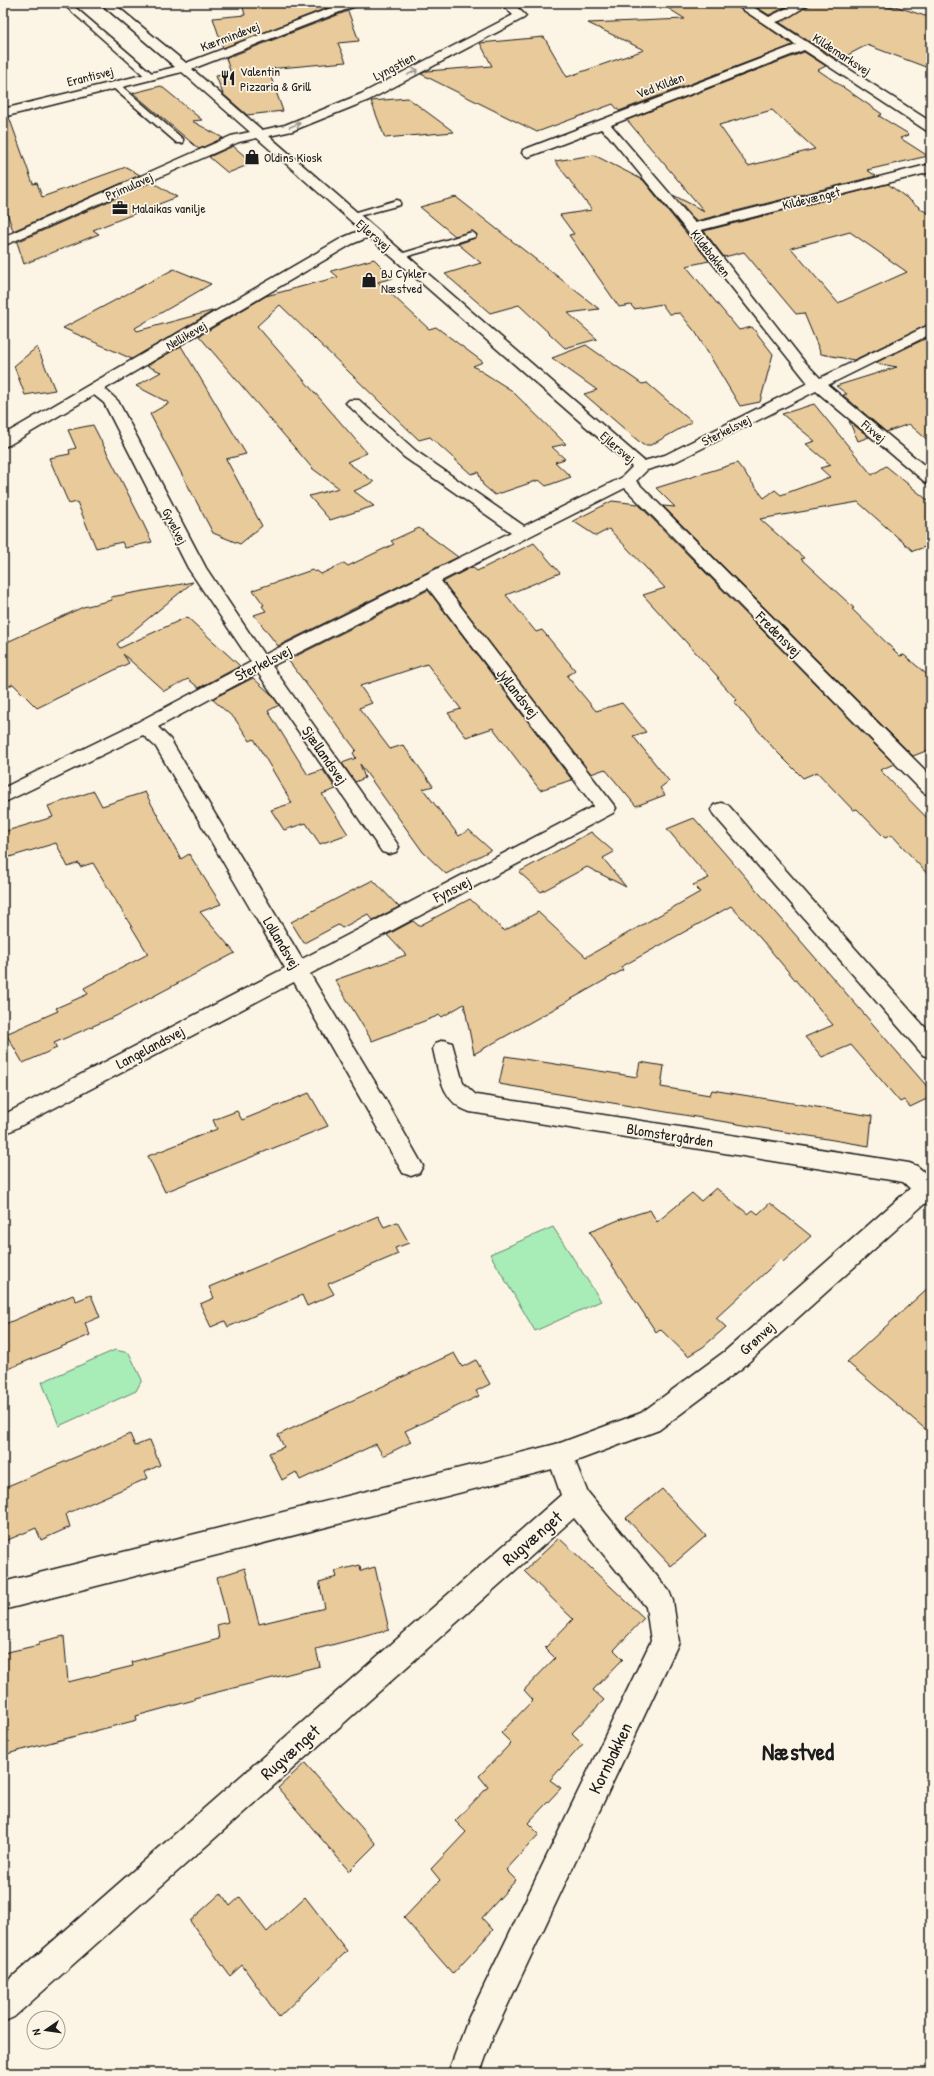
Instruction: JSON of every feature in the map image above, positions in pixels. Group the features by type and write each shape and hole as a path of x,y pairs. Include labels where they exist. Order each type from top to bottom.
{"street":[{"name":"Ejlersvej","path":"106,3 184,68 257,134 641,467"},
{"name":"Kærmindevej","path":"184,68 354,3"},
{"name":"Lyngstien","path":"257,134 288,128 365,97 520,16 506,3"},
{"name":"Kildemarksvej","path":"739,3 931,128"},
{"path":"768,21 781,17 805,3"},
{"name":"Ved Kilden","path":"528,153 804,46"},
{"name":"Erantisvej","path":"3,113 184,68"},
{"name":"Kildebakken","path":"602,124 612,132 692,228 817,384"},
{"name":"Primulavej","path":"3,242 235,139 257,134"},
{"name":"Kildevænget","path":"692,228 931,168"},
{"name":"Nellikevej","path":"3,442 347,241 370,231"},
{"name":"Sterkelsvej","path":"3,796 145,726 261,664 627,481 641,467 671,458 931,328"},
{"name":"Fixvej","path":"817,384 931,479"},
{"name":"Gyvelvej","path":"95,388 110,401 197,568 261,664"},
{"path":"354,403 410,454 523,533"},
{"name":"Fredensvej","path":"627,481 931,788"},
{"name":"Jyllandsvej","path":"430,579 606,808"},
{"name":"Sjællandsvej","path":"261,664 389,847"},
{"name":"Lollandsvej","path":"145,726 163,743 297,969 411,1166"},
{"name":"Fynsvej","path":"297,969 606,808"},
{"path":"721,810 931,1049"},
{"name":"Langelandsvej","path":"3,1126 297,969"},
{"name":"Blomstergården","path":"444,1050 453,1087 470,1103 909,1173 929,1186"},
{"name":"Grønvej","path":"560,1456 650,1422 733,1360 929,1186"},
{"path":"3,1596 560,1456"},
{"name":"Kornbakken","path":"464,2073 480,2028 665,1642 659,1601 576,1499 560,1456"},
{"name":"Rugvænget","path":"3,2006 576,1499"}],"lane":[{"path":"66,3 151,77"},
{"path":"115,85 180,141"},
{"path":"351,215 397,203"},
{"path":"398,256 472,235"}],"green space":[{"path":"553,1227 601,1301 535,1331 490,1254"},
{"path":"115,1350 129,1353 142,1380 136,1391 59,1426 42,1382"}],"building":[{"path":"242,3 340,3 223,48 213,18 245,15"},
{"path":"660,3 732,3 793,45 619,111 613,104 537,132 421,74 427,71 492,66 480,43 544,37 567,77 644,50 588,23 685,19"},
{"path":"750,3 794,3 769,15"},
{"path":"812,3 875,3 891,8 895,6 931,18 931,69 867,45 838,60 779,22"},
{"path":"348,11 359,41 338,43 346,62 268,69 283,111 247,115 223,94 216,76 231,74 226,58"},
{"path":"804,52 826,66 818,70 882,114 879,116 907,133 909,135 900,138 928,156 867,170 876,176 696,221 673,195 704,211 627,120","holes":["772,110 815,149 748,166 719,125"]},
{"path":"161,86 202,120 192,121 223,138 199,149 133,93"},
{"path":"408,98 454,132 385,138 371,101"},
{"path":"9,117 33,184 37,183 42,197 126,167 140,175 13,231 3,200 3,118"},
{"path":"233,146 253,163 228,173 209,157"},
{"path":"594,155 643,180 709,261 686,266 739,330 752,327 773,354 760,402 740,406 696,333 680,313 669,314 662,304 634,309 631,305 619,307 569,235 574,234 560,215 592,210 555,161"},
{"path":"152,182 177,197 93,230 99,234 24,264 17,242"},
{"path":"888,184 931,216 931,323 854,360 821,354 804,313 796,314 744,252 724,257 704,231","holes":["850,232 907,272 838,303 791,248"]},
{"path":"456,197 599,309 568,313 597,339 565,348 519,305 490,313 445,274 481,263 458,244 475,238 477,235 472,231 455,236 420,207"},
{"path":"374,259 393,278 378,282 429,329 436,327 483,362 473,366 511,390 566,444 552,447 565,459 555,462 571,477 546,486 539,480 495,495 483,485 478,472 471,474 430,437 419,440 280,305 257,326 367,453 347,462 374,482 354,491 374,506 330,520 309,496 339,488 313,469 199,336 266,296 338,277 331,271"},
{"path":"174,269 211,284 135,328 137,331 215,310 132,359 63,328"},
{"path":"931,336 931,443 909,424 886,432 843,395 847,394 836,386 897,367 875,363"},
{"path":"586,345 642,384 647,383 692,422 651,445 643,445 584,394 597,390 552,358"},
{"path":"181,346 246,454 226,459 262,526 240,544 213,533 150,414 169,403 136,386 161,372 147,366"},
{"path":"37,347 55,390 25,395 14,366"},
{"path":"814,404 872,475 886,466 931,503 931,545 913,551 858,502 760,519 804,558 801,559 854,608 852,609 900,656 904,655 931,678 931,749 913,756 663,506 675,507 656,488 737,463 764,498 775,490 781,495 830,477 820,468 831,465 806,444 815,441 782,414"},
{"path":"849,421 869,437 858,441"},
{"path":"93,425 152,542 125,548 122,542 96,548 77,502 69,504 49,458 70,454 69,450 76,448 68,430"},
{"path":"612,501 638,504 894,764 880,770 931,822 931,878 892,835 885,838 857,809 853,810 817,772 803,778 775,750 734,702 737,700 717,678 719,678 643,595 665,588 609,529 596,536 573,521"},
{"path":"419,528 458,557 278,646 254,615 266,611 262,606 264,605 253,590 312,570 321,574 344,563 348,566 394,544 391,541"},
{"path":"534,543 560,573 506,595 536,632 542,630 575,670 567,676 596,711 622,703 646,732 633,736 669,781 660,788 665,795 636,806 605,769 591,774 443,582 472,567 477,571"},
{"path":"193,582 117,644 120,648 187,617 240,666 199,688 188,679 164,691 123,654 129,663 37,708 13,684 3,689 3,644 83,607 112,600 111,597"},
{"path":"428,590 572,780 540,790 493,728 466,737 448,713 461,709 427,664 360,686 372,703 359,708 390,749 403,745 433,786 423,789 459,836 469,830 491,850 446,874 423,852 360,764 365,778 355,782 342,763 356,758 353,753 356,750 288,660"},
{"path":"253,678 271,694 279,705 268,711 308,775 323,770 336,789 322,794 348,834 320,844 306,823 284,830 271,810 292,803 254,739 250,741 235,719 212,699"},
{"path":"94,791 102,806 145,792 181,859 189,854 221,904 200,912 235,953 116,1016 54,1043 57,1048 23,1063 6,1034 58,1011 56,1008 88,994 84,988 148,954 93,863 80,867 79,863 68,867 56,843 3,859 3,832 53,817 48,806"},
{"path":"694,818 931,1091 931,1097 910,1107 904,1100 900,1102 851,1045 822,1057 805,1037 833,1025 761,939 731,906 621,967 623,970 474,1054 464,1004 442,1017 440,1015 372,1041 335,980 406,955 387,935 413,921 419,926 470,899 504,931 538,912 586,957 700,892 693,885 709,878 667,829"},
{"path":"591,832 614,852 603,858 626,887 587,867 541,892 519,872"},
{"path":"373,880 399,907 373,920 368,914 342,928 338,925 304,943 291,922"},
{"path":"505,1056 637,1077 640,1062 664,1066 661,1087 710,1095 712,1090 872,1116 869,1146 499,1084"},
{"path":"309,1093 328,1126 165,1192 148,1156 217,1129 213,1120 237,1111 242,1120"},
{"path":"716,1188 748,1214 753,1210 758,1214 770,1203 811,1236 783,1262 780,1259 716,1318 726,1327 703,1347 688,1356 660,1329 656,1332 590,1232 621,1219 650,1210 657,1222 692,1193 701,1201"},
{"path":"378,1216 384,1227 397,1222 409,1243 395,1248 398,1254 328,1284 334,1294 307,1306 302,1295 228,1327 225,1321 211,1327 200,1304 214,1298 209,1287"},
{"path":"931,1285 931,1434 847,1362"},
{"path":"73,1295 76,1301 91,1295 100,1317 85,1323 90,1335 3,1371 3,1325"},
{"path":"454,1353 462,1367 476,1360 490,1384 476,1391 479,1396 405,1431 411,1442 383,1456 376,1444 300,1480 296,1472 282,1480 269,1453 284,1447 278,1435"},
{"path":"130,1434 135,1446 150,1440 160,1465 145,1472 148,1478 66,1514 70,1527 41,1540 36,1528 3,1542 3,1488"},
{"path":"662,1489 706,1536 671,1566 626,1518"},
{"path":"559,1538 644,1618 614,1650 623,1659 593,1690 604,1700 572,1733 583,1744 550,1780 561,1788 528,1823 539,1834 506,1870 516,1880 482,1918 493,1930 453,1974 404,1918 440,1880 431,1869 466,1832 455,1821 488,1787 479,1776 511,1743 501,1733 533,1700 524,1690 555,1658 545,1648 573,1619 524,1571"},
{"path":"360,1565 361,1571 375,1567 389,1630 316,1649 320,1666 194,1698 194,1700 136,1716 137,1720 3,1755 3,1653 39,1645 39,1642 64,1636 68,1682 133,1666 132,1662 219,1639 217,1625 228,1622 217,1577 245,1568 259,1624 325,1608 319,1582 337,1577 335,1571"},
{"path":"305,1763 376,1844 349,1871 278,1788"},
{"path":"221,1893 230,1906 240,1897 267,1932 305,1897 347,1951 279,2017 242,1965 230,1976 190,1921"}],"place":[{"name":"Valentin Pizzaria & Grill","path":"228,78"},
{"name":"Oldins Kiosk","path":"252,157"},
{"name":"Malaikas vanilje","path":"120,208"},
{"name":"BJ Cykler Næstved","path":"369,280"}],"district":[{"name":"Næstved","path":"798,1751"}]}
